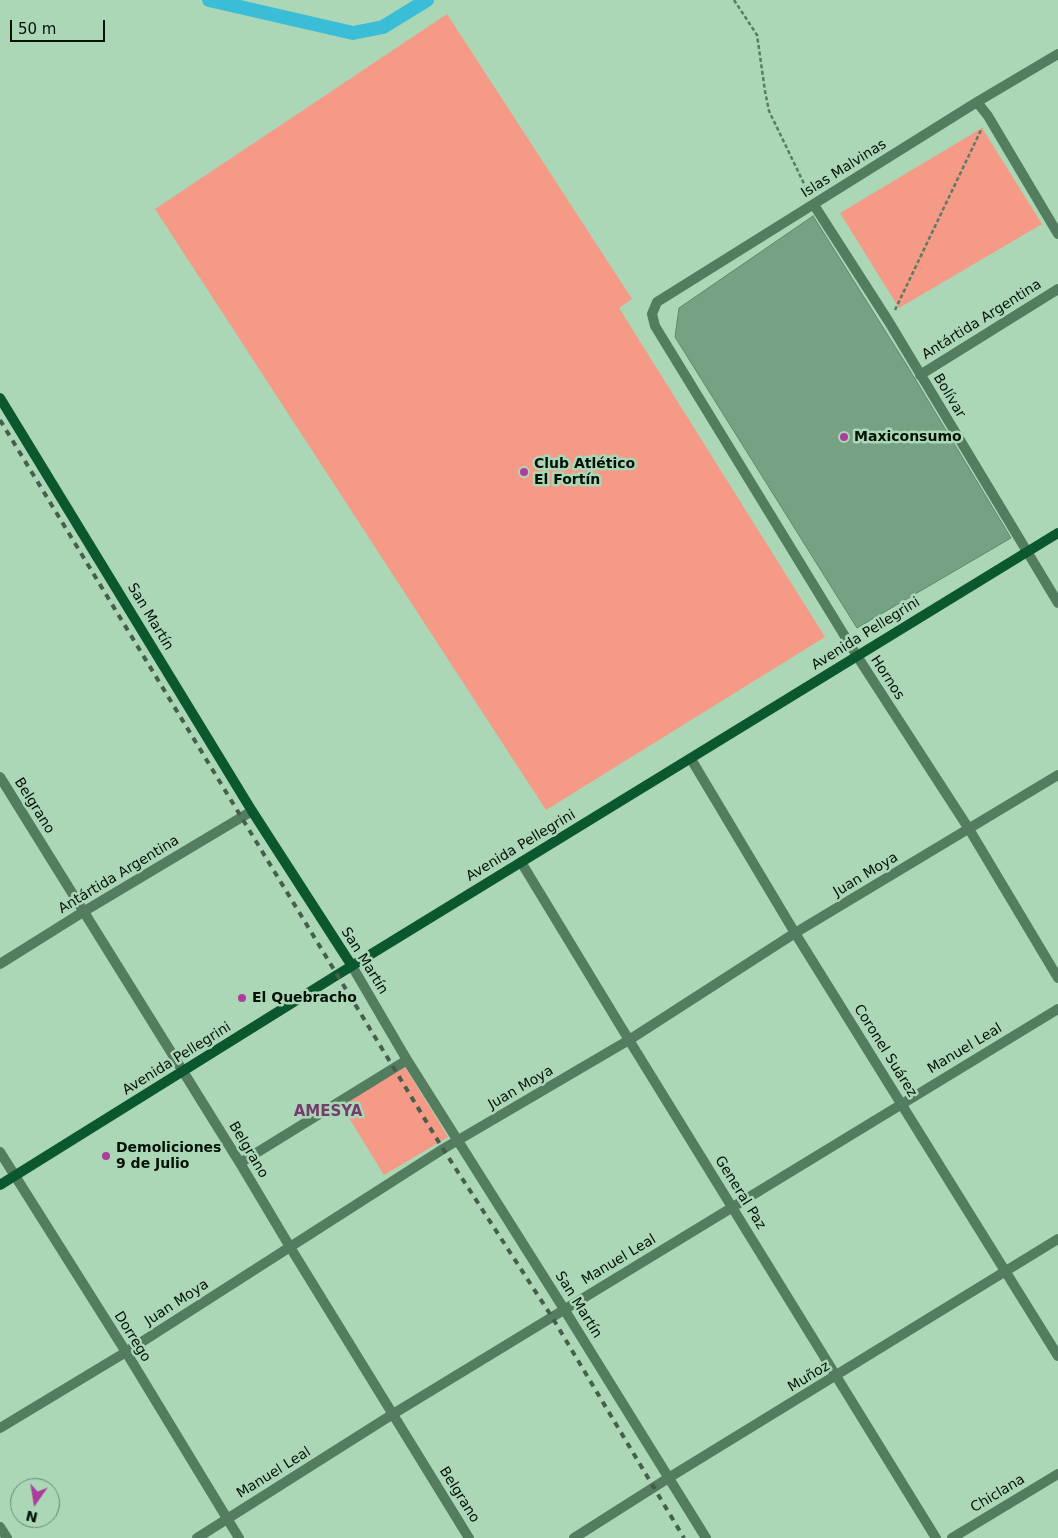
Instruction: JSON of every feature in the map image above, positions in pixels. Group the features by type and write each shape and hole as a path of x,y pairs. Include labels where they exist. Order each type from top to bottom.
{"main road":[{"name":"San Martín","path":"0,398 252,811 352,966"},
{"name":"Avenida Pellegrini","path":"0,1184 1058,533"}],"street":[{"name":"Islas Malvinas","path":"652,314 657,302 977,102 1058,54"},
{"path":"977,102 988,116 1058,234"},
{"name":"Bolívar","path":"814,205 889,322 1058,603"},
{"name":"Antártida Argentina","path":"920,375 1058,289"},
{"name":"Hornos","path":"652,314 655,326 857,656 969,829 1058,978"},
{"name":"Coronel Suárez","path":"691,759 796,934 1058,1356"},
{"name":"Juan Moya","path":"0,1428 126,1352 356,1203 458,1140 629,1040 796,934 1058,775"},
{"name":"Belgrano","path":"0,777 240,1163 469,1538"},
{"name":"Antártida Argentina","path":"0,964 252,811"},
{"name":"General Paz","path":"521,862 936,1538"},
{"name":"San Martín","path":"352,966 407,1060 670,1477 706,1538"},
{"name":"Manuel Leal","path":"197,1538 393,1414 1058,1009"},
{"path":"240,1163 407,1060"},
{"name":"Dorrego","path":"0,1152 126,1352 239,1538"},
{"name":"Muñoz","path":"574,1538 1058,1239"},
{"name":"Chiclana","path":"952,1538 1058,1474"},
{"path":"0,1528 7,1538"}],"path":[{"path":"734,0 757,36 769,111 814,205"},
{"path":"889,322 988,116"}],"shaded area":[{"name":"Club Atlético El Fortín","path":"447,14 632,299 619,308 825,637 546,810 155,209"},
{"path":"982,128 1042,224 899,308 840,213"},
{"path":"405,1067 448,1137 384,1175 341,1105"}],"building":[{"name":"Maxiconsumo","path":"813,216 906,364 1011,538 857,628 675,337 679,308"}],"waterway":[{"path":"209,0 353,33 383,27 427,0"}],"railway":[{"path":"0,420 443,1149 552,1317 684,1538"}],"place":[{"name":"Maxiconsumo","path":"844,437"},
{"name":"Club Atlético El Fortín","path":"524,472"},
{"name":"El Quebracho","path":"242,998"},
{"name":"Demoliciones 9 de Julio","path":"106,1156"}],"district":[{"name":"AMESYA","path":"328,1112"}]}
